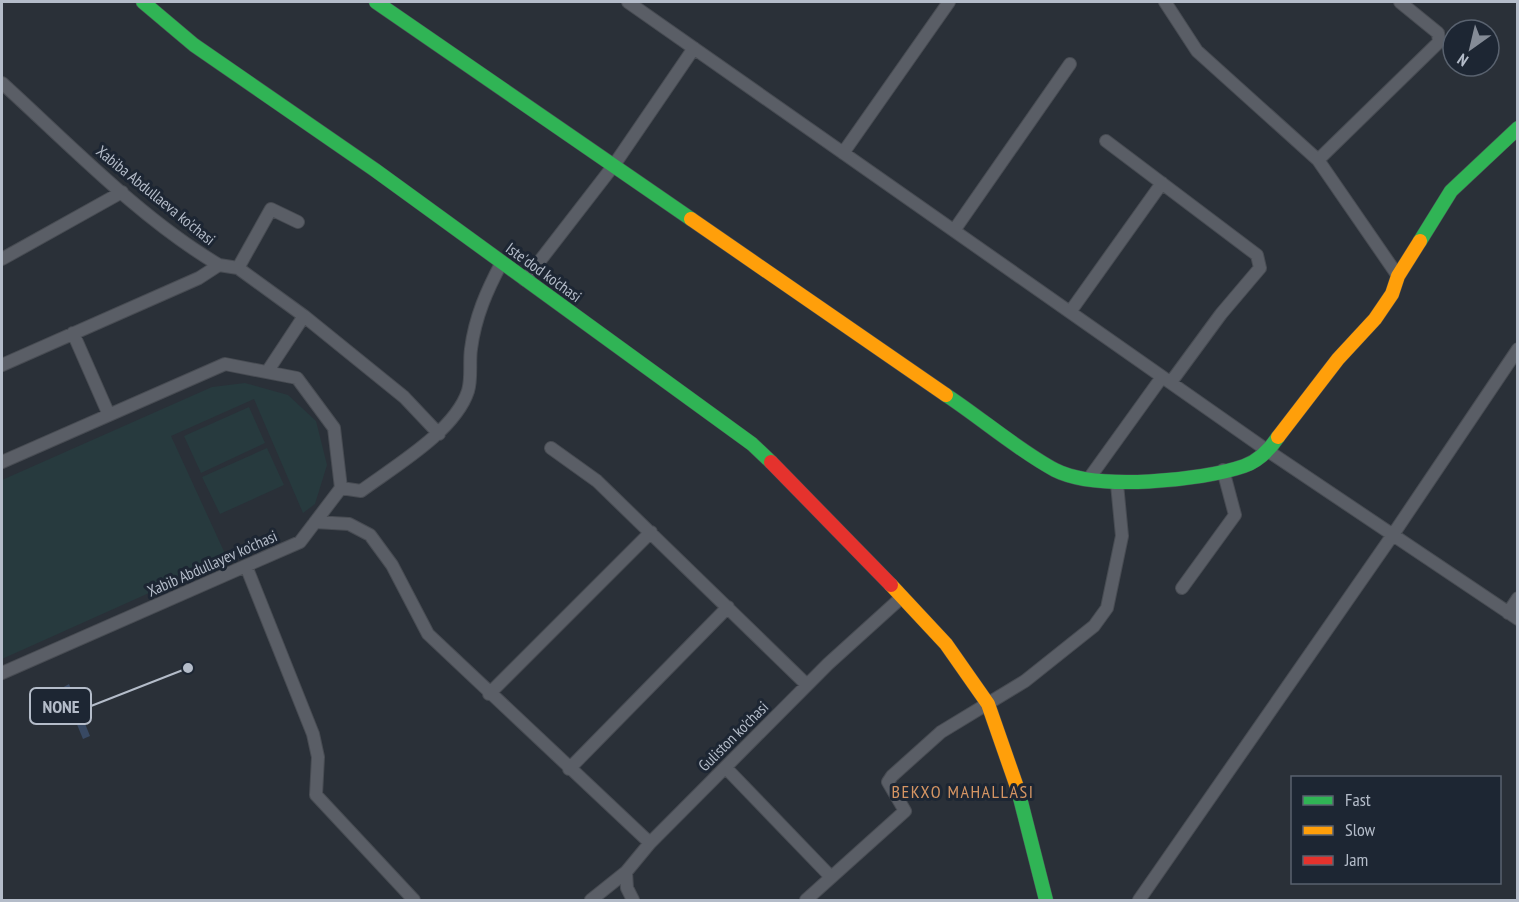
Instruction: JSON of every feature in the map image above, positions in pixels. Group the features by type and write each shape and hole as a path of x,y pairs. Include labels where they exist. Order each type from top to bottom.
{"street":[{"name":"Iste'dod ko'chasi","path":"142,2 194,45 375,170 752,444 824,514 946,644 988,704 1020,796 1046,900"},
{"path":"376,2 1057,471 1117,484 1180,479 1245,466 1268,451 1338,360 1375,319 1392,294 1398,276 1451,191 1518,128"},
{"path":"628,2 955,229 1268,451 1513,616 1518,598"},
{"path":"843,153 949,2"},
{"path":"1165,2 1197,51 1318,160 1398,276"},
{"path":"1318,160 1439,42 1438,33 1400,2"},
{"path":"525,280 614,165 694,48"},
{"path":"955,229 1070,64"},
{"name":"Xabiba Abdullaeva ko'chasi","path":"2,83 122,192 199,253 219,265 199,278 2,365"},
{"path":"1090,477 1167,379 1260,268 1257,255 1106,141"},
{"path":"1070,312 1162,183"},
{"path":"2,259 122,192"},
{"path":"238,268 271,209 298,222"},
{"path":"2,462 225,364 297,378 333,428 340,488 361,490 439,434 468,390 471,349 482,299 502,262"},
{"path":"219,265 238,268 304,316 404,397 439,434"},
{"path":"267,372 304,316"},
{"path":"73,333 109,415"},
{"path":"1139,900 1392,536 1518,349"},
{"path":"551,448 597,481 807,685"},
{"path":"1182,588 1235,515 1223,470"},
{"path":"806,900 905,811 888,782 892,776 941,732 1025,681 1085,633 1107,608 1122,536 1117,484"},
{"name":"Xabib Abdullayev ko'chasi","path":"2,673 300,542 340,488"},
{"path":"315,522 349,524 370,535 392,565 428,634 569,769 651,843"},
{"path":"489,694 651,532"},
{"path":"246,566 313,734 318,757 316,795 414,900"},
{"name":"Guliston ko'chasi","path":"591,900 626,872 651,843 807,685 902,597"},
{"path":"569,769 728,607"},
{"path":"726,768 831,877"},
{"path":"626,872 627,888 633,900"}],"green space":[{"path":"245,383 288,395 316,421 327,465 315,504 303,513 254,399 171,436 227,558 2,659 2,480 212,387"},
{"path":"249,407 265,443 201,473 184,436"},
{"path":"267,448 284,485 220,514 202,477"}],"water":[{"path":"69,684 90,736 83,739 62,688"}],"traffic: fast":[{"path":"143,2 194,45 375,170 752,444 771,462"},
{"path":"376,2 691,219"},
{"path":"1420,241 1451,191 1518,128"},
{"path":"946,395 1014,444 1055,470 1096,480 1149,481 1202,476 1225,471 1244,466 1259,458 1278,437"},
{"path":"1018,790 1046,900"}],"traffic: slow":[{"path":"691,219 946,395"},
{"path":"1278,437 1338,359 1375,319 1392,294 1398,276 1420,241"},
{"path":"891,585 946,644 988,704 1018,790"}],"traffic: jam":[{"path":"771,462 891,585"}],"place":[{"name":"NONE","path":"188,668"}],"district":[{"name":"BEKXO MAHALLASI","path":"963,792"}]}
